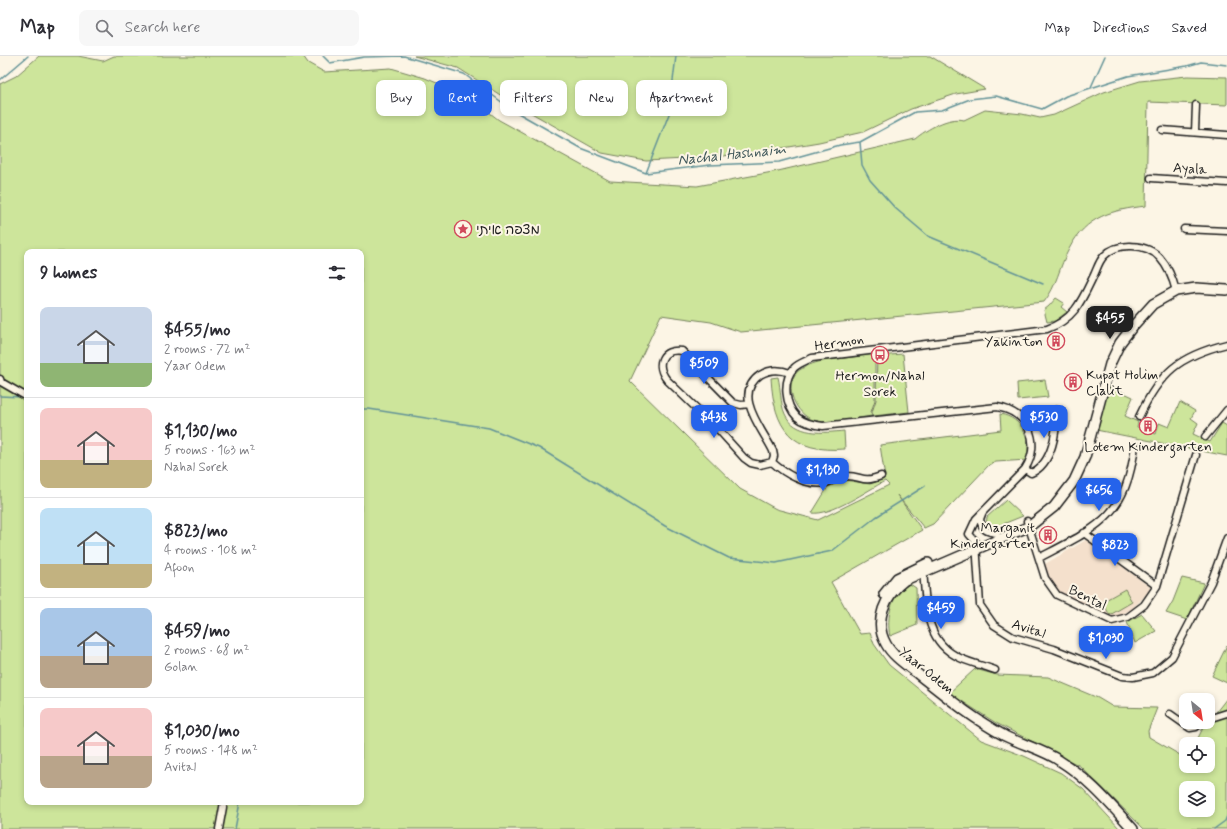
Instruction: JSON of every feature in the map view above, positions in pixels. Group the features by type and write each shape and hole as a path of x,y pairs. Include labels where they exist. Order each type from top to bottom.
{"street":[{"path":"1195,132 1196,105"},
{"path":"1162,130 1227,135"},
{"name":"Ayala","path":"1151,178 1227,183"},
{"path":"1184,229 1227,231"},
{"name":"Hermon","path":"790,373 795,367 803,362 822,356 1047,329 1058,325 1067,319 1081,302 1103,258 1117,247 1143,248 1159,257 1170,274 1176,291"},
{"name":"Yaar Odem","path":"1129,829 1078,777 1057,763 976,725 892,660 884,652 878,641 875,627 875,613 888,588 897,578 1029,524 1074,481 1085,456 1110,364 1120,343 1132,326 1148,309 1176,291 1196,288 1227,290"},
{"path":"1139,417 1154,388 1173,368 1183,360 1196,354 1227,344"},
{"path":"749,404 741,405 733,403 688,355 682,351 675,350 668,352 663,357 660,364 661,371 667,380 716,427 744,458 751,463 760,465 772,462"},
{"path":"772,462 774,456 773,451 755,422 749,404 750,389 760,376 774,370 782,370 790,373 787,391 789,403 797,416 813,425 823,426 997,407 1007,409 1015,413 1023,421 1032,441 1033,451 1025,469 976,519 969,534 976,545"},
{"path":"0,379 1,382 24,395"},
{"path":"1025,469 1031,472 1036,471 1048,454 1054,438 1057,422 1056,410"},
{"path":"1206,438 1227,410"},
{"path":"1039,558 1084,533 1104,519 1123,496 1133,466 1135,446"},
{"name":"Bental","path":"1029,524 1048,585 1057,595 1112,621 1128,617 1137,612 1150,598 1157,586 1196,455"},
{"path":"772,462 780,469 800,480 823,483 844,476 868,481 881,476"},
{"path":"983,513 980,519 984,529 988,532 997,533"},
{"name":"Yaar Odem","path":"976,545 997,533 1029,524"},
{"path":"1084,533 1157,586"},
{"name":"Avital","path":"976,545 980,605 987,618 1000,630 1013,637 1054,649 1111,672 1133,677 1153,673 1172,657 1212,581 1227,538"},
{"path":"922,568 929,624 938,643 961,659 995,670"},
{"name":"Yaar Odem","path":"922,568 899,585 890,595 883,608 880,626 888,648 899,659 967,714 1006,736 1058,759 1080,774 1133,829"},
{"path":"1215,716 1227,713"},
{"path":"1170,714 1179,720"},
{"path":"219,829 223,805"}],"shaded area":[{"path":"1086,540 1150,587 1150,591 1132,609 1119,616 1108,617 1063,595 1055,588 1046,574 1044,567 1045,564"}],"green space":[{"path":"39,56 78,56 103,61 114,56 303,56 308,63 324,72 391,68 434,82 434,116 492,116 492,115 499,120 610,181 697,186 778,171 915,139 938,124 958,119 964,120 985,110 1022,114 1040,118 1054,115 1104,92 1140,81 1187,76 1227,77 1227,105 1148,102 1146,206 1111,213 1092,222 1083,229 1069,249 1052,290 1044,302 741,332 711,322 661,315 630,381 740,489 776,509 818,520 889,485 885,481 839,507 820,513 812,513 828,487 845,480 870,484 885,478 880,445 1001,430 1000,414 1008,416 1020,425 1024,431 1028,445 1027,460 996,462 989,465 933,524 924,528 897,495 922,530 831,582 860,634 870,633 874,644 889,665 981,740 1024,756 1061,773 1083,789 1120,829 0,829 0,84 16,76"},
{"path":"414,56 930,56 985,89 956,94 911,109 863,132 819,142 759,152 705,158 646,161 602,153 537,116 567,116 567,80 500,80 500,95 492,90 492,80 477,80 458,68"},
{"path":"1056,298 1064,303 1061,307 1067,312 1055,321 1047,322 1044,310"},
{"path":"875,354 875,400 871,412 872,416 826,422 813,420 801,412 793,399 791,392 793,378 797,372 809,365 822,361"},
{"path":"903,354 909,412 873,416 872,412 876,400 877,356"},
{"path":"778,377 783,410 790,421 803,430 811,432 844,431 845,449 811,447 799,442 789,434 781,424 776,411 773,396 771,378"},
{"path":"1045,380 1048,397 1018,400 1017,383"},
{"path":"1107,385 1133,397 1125,416 1138,422 1137,427 1156,434 1159,423 1169,427 1180,402 1195,411 1191,418 1198,423 1193,434 1210,442 1222,423 1227,426 1227,456 1096,430"},
{"path":"1006,500 1023,516 993,528 986,525 987,517"},
{"path":"1182,578 1204,583 1187,620 1166,613 1173,601"},
{"path":"910,584 916,588 917,625 890,636 889,621 891,606 898,593"},
{"path":"1125,589 1132,602 1110,615 1102,602"},
{"path":"1142,614 1156,631 1135,643 1127,622"},
{"path":"1227,645 1227,683 1212,676"},
{"path":"975,669 997,675 1048,677 1098,698 1113,707 1157,708 1148,731 1149,737 1179,754 1179,773 1215,773 1215,737 1198,737 1203,729 1215,729 1215,713 1227,698 1227,829 1144,829 1080,766 996,723 949,693"}],"waterway":[{"name":"Nachal Hashnaim","path":"0,80 28,56"},
{"name":"Nachal Hashnaim","path":"323,56 330,63 364,57 404,56 464,74 511,109 580,148 646,173 710,165 779,162 840,145 860,142 915,112 942,110 970,99 996,96 1042,109 1066,96 1128,76 1187,66 1201,62 1227,65"},
{"path":"646,173 669,114 676,56"},
{"path":"1091,87 1105,56"},
{"path":"860,142 862,165 870,180 895,208 928,236 1043,284"},
{"path":"0,396 21,397"},
{"path":"364,409 489,428 539,448 665,526 729,558 776,563 832,551 876,517 925,486"},
{"path":"235,829 239,805"},
{"path":"1214,829 1225,821 1227,816"}],"place":[{"name":"מצפה איתי","path":"463,229"},
{"name":"Yakinton","path":"1056,341"},
{"name":"Hermon/Nahal Sorek","path":"880,355"},
{"name":"Kupat Holim Clalit","path":"1073,382"},
{"name":"Lotem Kindergarten","path":"1148,426"},
{"name":"Marganit Kindergarten","path":"1048,535"}]}
